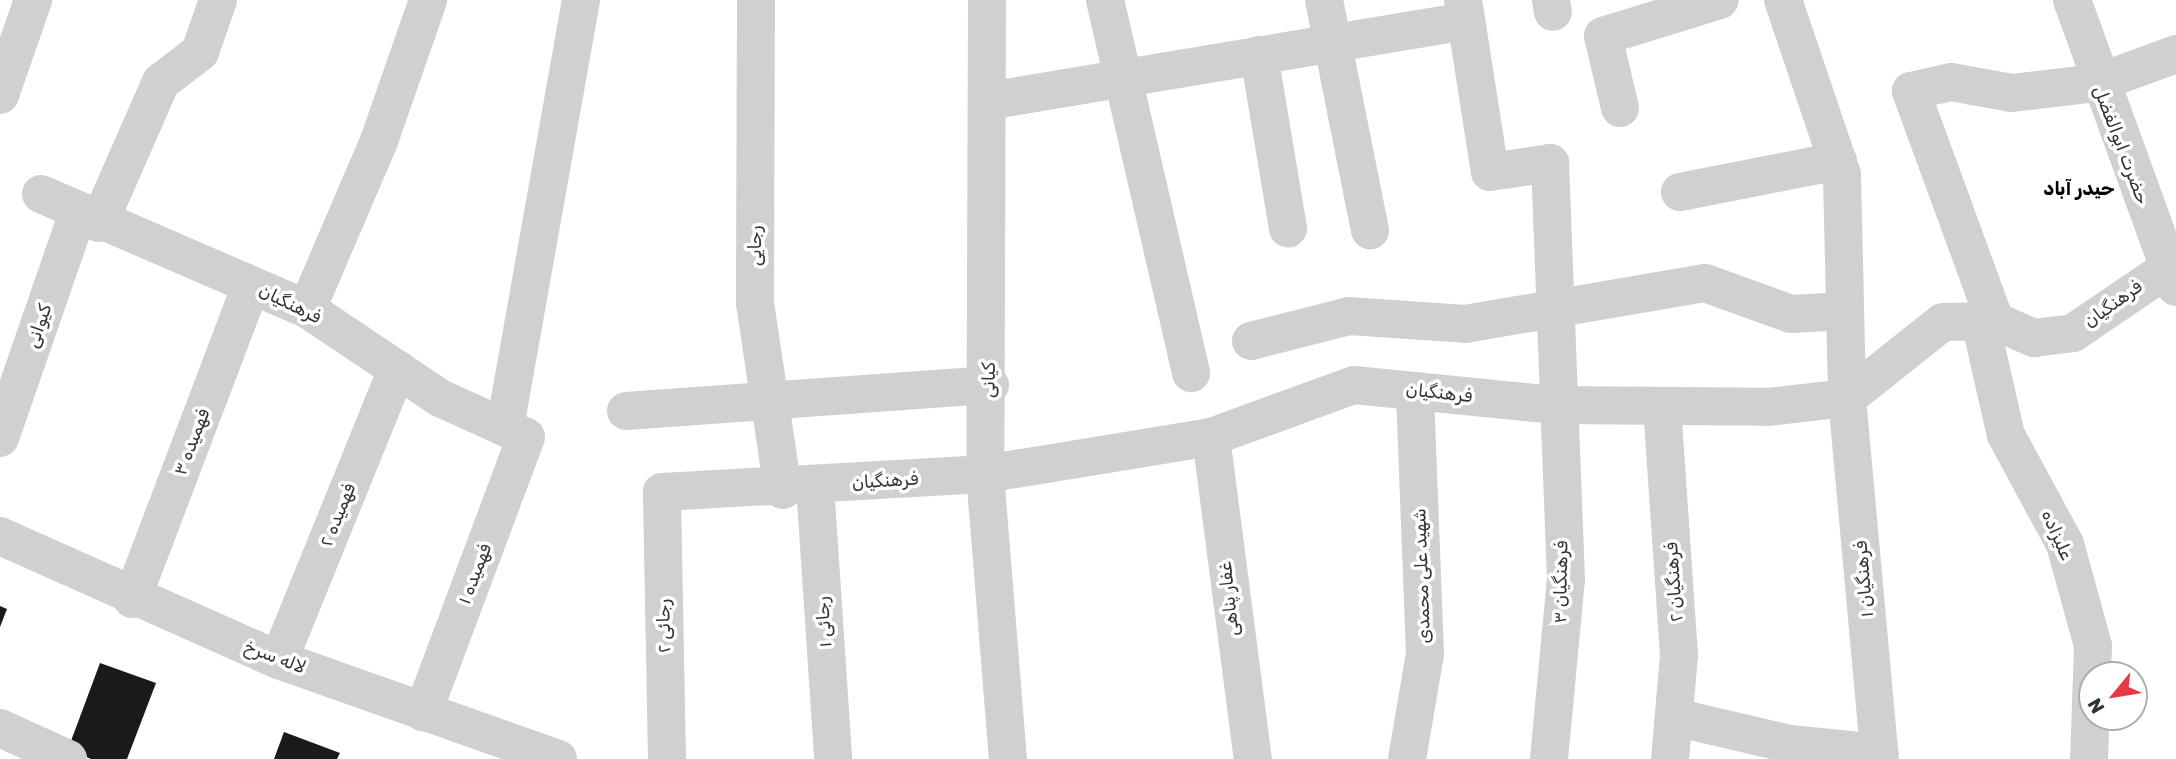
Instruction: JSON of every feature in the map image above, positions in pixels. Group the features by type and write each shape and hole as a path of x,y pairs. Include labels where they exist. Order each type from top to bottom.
{"street":[{"path":"0,95 33,0"},
{"name":"کیوانی","path":"0,438 89,218 161,82 200,52 218,0"},
{"path":"307,309 379,141 428,0"},
{"name":"فهمیده ۱","path":"423,712 515,432 581,0"},
{"name":"رجایی","path":"756,0 755,303 769,396 799,488"},
{"name":"کیانی","path":"987,0 990,385 985,474 1008,759"},
{"path":"1105,0 1191,373"},
{"path":"1324,0 1370,230"},
{"path":"1620,108 1603,36 1720,0"},
{"name":"فرهنگیان ۱","path":"1783,0 1838,161 1847,398 1880,756"},
{"name":"حضرت ابوالفضل","path":"2072,0 2097,83 2173,271"},
{"path":"988,101 1333,43 1464,11"},
{"name":"فرهنگیان ۳","path":"1464,11 1490,172 1550,163 1554,405 1566,579 1549,759"},
{"path":"2097,83 2176,54"},
{"path":"1259,55 1288,229"},
{"name":"علیزاده","path":"2089,759 2092,646 2065,544 2006,435 1987,321 1911,91 1951,82 2012,93 2097,83"},
{"path":"1680,192 1838,161"},
{"name":"فرهنگیان","path":"41,194 89,218 307,309 397,369 515,432"},
{"name":"فرهنگیان","path":"662,492 799,488 985,474 1211,437 1354,385 1554,405 1767,407 1847,398 1943,322 1987,321 2035,338 2073,333 2173,271"},
{"path":"1251,341 1349,316 1465,324 1705,283 1791,314 1844,311"},
{"name":"فهمیده ۳","path":"132,599 251,286"},
{"name":"فهمیده ۲","path":"279,660 397,369"},
{"path":"626,411 769,396 990,385"},
{"name":"شهید علی محمدی","path":"1407,759 1425,654 1415,391"},
{"name":"فرهنگیان ۲","path":"1662,406 1679,655 1670,759"},
{"name":"غفار پناهی","path":"1211,437 1253,759"},
{"name":"رجائی ۱","path":"799,488 833,759"},
{"name":"رجائی ۲","path":"662,492 667,759"},
{"name":"لاله سرخ","path":"0,536 132,599 279,660 558,759"},
{"path":"1674,718 1790,744 1880,756"},
{"path":"0,728 68,759"}],"building":[{"path":"0,606 7,609 0,627"},
{"path":"100,663 156,683 127,759 91,759 68,749"},
{"path":"284,732 340,753 337,759 274,759"}],"district":[{"name":"حیدر آباد","path":"2079,189"}]}
